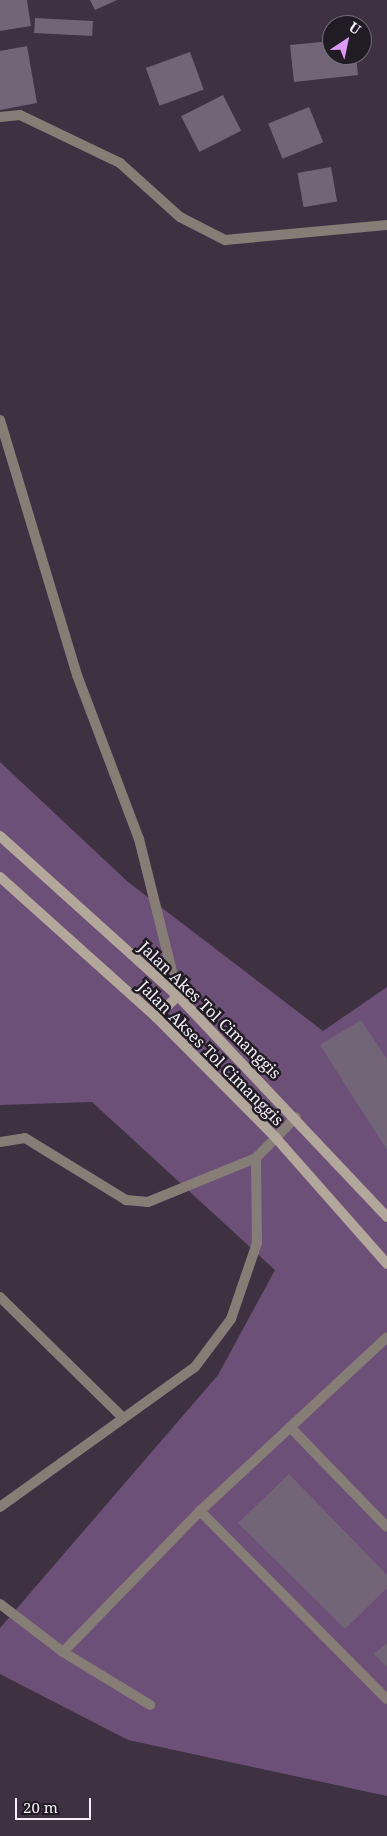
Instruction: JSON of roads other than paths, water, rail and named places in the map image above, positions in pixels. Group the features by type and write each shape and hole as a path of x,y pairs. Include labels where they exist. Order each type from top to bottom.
{"main road":[{"name":"Jalan Akes Tol Cimanggis","path":"0,836 178,996 296,1117 387,1217"},
{"name":"Jalan Akses Tol Cimanggis","path":"0,877 156,1017 276,1138 387,1264"},
{"path":"156,1017 178,996"}],"street":[{"path":"0,117 20,115 120,163 180,217 225,240 387,225"},
{"path":"0,420 77,675 139,839 178,996"},
{"path":"0,1142 25,1138 126,1200 148,1202 256,1158 296,1117"},
{"path":"0,1507 121,1416 195,1367 231,1319 257,1244 256,1158"},
{"path":"0,1297 121,1416"},
{"path":"63,1652 200,1511 387,1337"},
{"path":"290,1426 387,1527"},
{"path":"200,1511 387,1699"},
{"path":"0,1604 63,1652 150,1706"}]}
